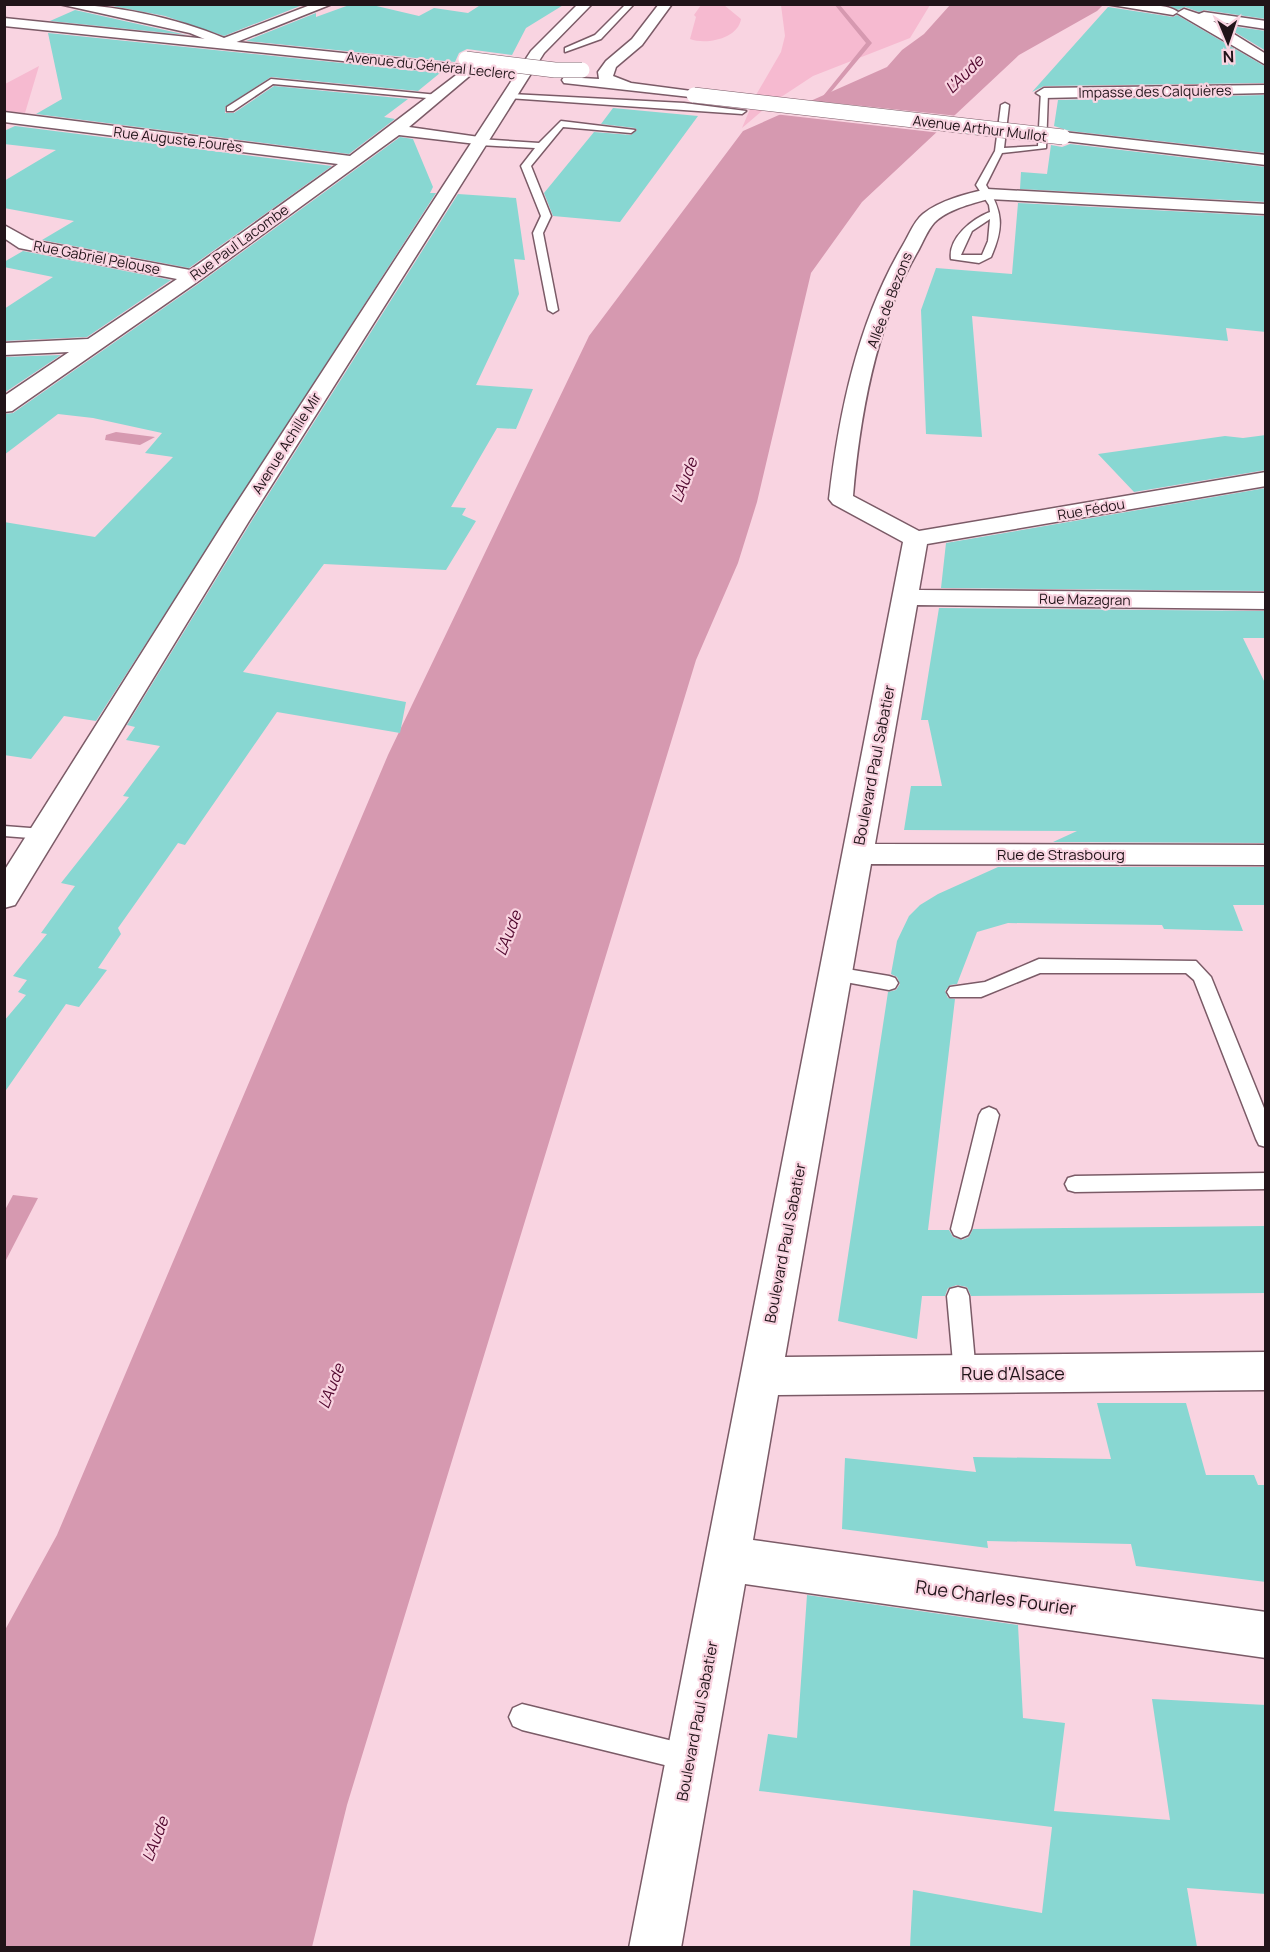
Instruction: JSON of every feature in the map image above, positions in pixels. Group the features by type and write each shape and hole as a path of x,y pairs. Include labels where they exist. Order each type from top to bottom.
{"street":[{"name":"Avenue Achille Mir","path":"4,897 164,636 395,271 477,150 479,142 511,96 538,51 586,4"},
{"path":"630,88 606,78 605,72 637,42 666,4"},
{"path":"72,5 194,30 224,43 318,5"},
{"path":"1112,5 1180,10 1266,25"},
{"path":"1180,10 1200,19 1266,61"},
{"name":"Avenue du Général Leclerc","path":"4,14 121,27 169,37"},
{"name":"Avenue du Général Leclerc","path":"4,22 332,54 467,64 569,80 694,95"},
{"path":"467,64 582,70 611,64"},
{"name":"Rue Paul Lacombe","path":"4,406 193,276 396,130 438,96 467,64"},
{"name":"Impasse des Calquières","path":"1044,93 1266,89"},
{"name":"Avenue Arthur Mullot","path":"694,95 1266,160"},
{"name":"Rue Auguste Fourès","path":"4,117 352,161"},
{"path":"396,130 479,142"},
{"name":"Allée de Bezons","path":"916,539 841,499 843,465 868,354 907,251 930,216 966,200 987,195 1266,209"},
{"name":"Rue Gabriel Pelouse","path":"4,230 25,244 193,276"},
{"path":"4,349 94,345"},
{"name":"Rue Fédou","path":"916,539 1266,479"},
{"name":"Boulevard Paul Sabatier","path":"655,1947 916,539"},
{"name":"Rue Mazagran","path":"905,597 1266,601"},
{"name":"Rue de Strasbourg","path":"857,854 1266,855"},
{"name":"Rue d'Alsace","path":"761,1376 1266,1371"},
{"name":"Rue Charles Fourier","path":"726,1559 1266,1635"}],"lane":[{"path":"568,50 598,37 631,4"},
{"path":"230,109 271,81 438,96"},
{"path":"999,151 1042,148 1044,93"},
{"path":"511,96 603,103 681,104 742,111"},
{"path":"995,213 969,226 959,242 955,257 980,260 986,257 993,241 995,213 994,205 981,185 999,151 1005,105"},
{"path":"553,310 538,233 546,216 526,166 561,124 631,130"},
{"path":"479,142 541,146"},
{"path":"4,831 43,834"},
{"path":"956,992 976,993 990,990 1019,971 1039,966 1190,966 1202,977 1266,1139"},
{"path":"835,974 889,983"},
{"path":"961,1230 989,1116"},
{"path":"1075,1184 1266,1181"},
{"path":"958,1296 965,1374"},
{"path":"522,1717 690,1758"}],"shaded area":[{"path":"701,5 724,5 741,19 739,26 728,36 720,39 697,41 690,39 696,17 694,15"},
{"path":"781,5 930,5 910,38 813,76 769,105 742,128 756,95 781,52 785,36"},
{"path":"39,66 25,113 5,111 5,84"}],"water":[{"name":"L'Aude","path":"950,5 1103,5 1097,11 1019,55 862,202 811,273 757,502 738,563 696,660 347,1805 312,1947 5,1948 5,1630 57,1535 388,755 589,336 743,131 887,67 902,50 924,34"},
{"path":"116,432 155,437 140,445 105,440 106,435"},
{"path":"13,1195 38,1198 5,1262 5,1210"}],"pier":[{"path":"806,100 958,116 941,133 774,114"}],"building":[{"path":"102,4 305,4 224,36 165,16"},
{"path":"352,4 368,4 419,16 434,8 468,13 482,4 565,4 526,28 512,55 467,49 459,53 455,62 246,41 316,13 316,17"},
{"path":"1165,4 1266,4 1266,19 1204,10 1199,12 1185,7 1178,10"},
{"path":"1108,7 1173,17 1177,15 1266,67 1266,83 1044,86 1032,92"},
{"path":"75,10 187,35 50,21"},
{"path":"1223,25 1266,31 1266,51"},
{"path":"48,33 440,73 418,91 271,77 225,107 225,113 234,113 274,86 408,99 384,117 395,119 349,154 36,114 62,99"},
{"path":"1266,95 1266,153 1070,131 1054,126 1058,100"},
{"path":"613,108 698,116 620,222 553,216 544,193 594,132 631,135 637,130 601,124"},
{"path":"15,126 332,166 189,268 42,240 74,221 4,208 4,181 56,150 4,144 4,131"},
{"path":"400,137 413,139 433,187 430,193 436,193 96,721 64,716 31,759 4,755 4,522 95,537 173,457 145,453 162,433 93,418 58,414 4,455 4,414 13,413 201,282"},
{"path":"1070,144 1266,167 1266,202 1020,189 1021,172 1047,174 1051,145 1062,147"},
{"path":"458,194 516,198 525,260 514,259 519,294 476,385 533,389 516,429 497,428 451,507 466,508 462,515 476,521 446,570 324,564 243,672 406,702 400,733 277,712 185,845 178,843 118,928 121,934 98,968 107,970 79,1007 66,1004 4,1093 4,1021 26,995 18,992 27,980 13,976 47,934 41,933 75,886 61,883 129,797 123,796 160,746 126,740 135,727 127,725 251,522"},
{"path":"1018,203 1266,216 1266,332 1226,328 1228,341 972,316 982,437 926,434 921,310 936,268 1012,274"},
{"path":"23,251 171,280 87,337 4,341 4,309 53,277 4,267 4,262"},
{"path":"61,355 4,393 4,357"},
{"path":"1266,435 1266,470 1134,492 1098,454 1225,436 1243,438"},
{"path":"1266,488 1266,591 941,588 946,543"},
{"path":"939,608 1266,611 1266,638 1243,638 1266,685 1266,843 1053,842 1077,831 904,830 911,786 942,786 928,720 921,720"},
{"path":"998,867 1266,867 1266,905 1233,905 1243,931 1164,929 1162,925 1008,923 977,932 957,984 950,985 945,991 948,998 955,999 928,1230 949,1230 953,1237 962,1240 969,1237 973,1229 1266,1226 1266,1293 971,1296 967,1287 957,1285 948,1288 945,1296 922,1296 917,1339 838,1321 888,992 896,990 900,984 897,977 891,974 897,941 909,916 920,905 938,894"},
{"path":"1097,1403 1186,1403 1206,1475 1254,1475 1258,1485 1266,1485 1266,1582 1136,1566 1131,1544 987,1541 988,1548 842,1529 845,1458 976,1472 973,1457 1111,1459"},
{"path":"807,1595 1018,1625 1023,1718 1065,1723 1054,1811 1170,1820 1152,1699 1266,1705 1266,1894 1187,1888 1197,1947 910,1947 913,1890 1042,1913 1052,1827 759,1791 768,1734 797,1738"}],"waterway":[{"path":"817,107 869,43 836,4"}]}
